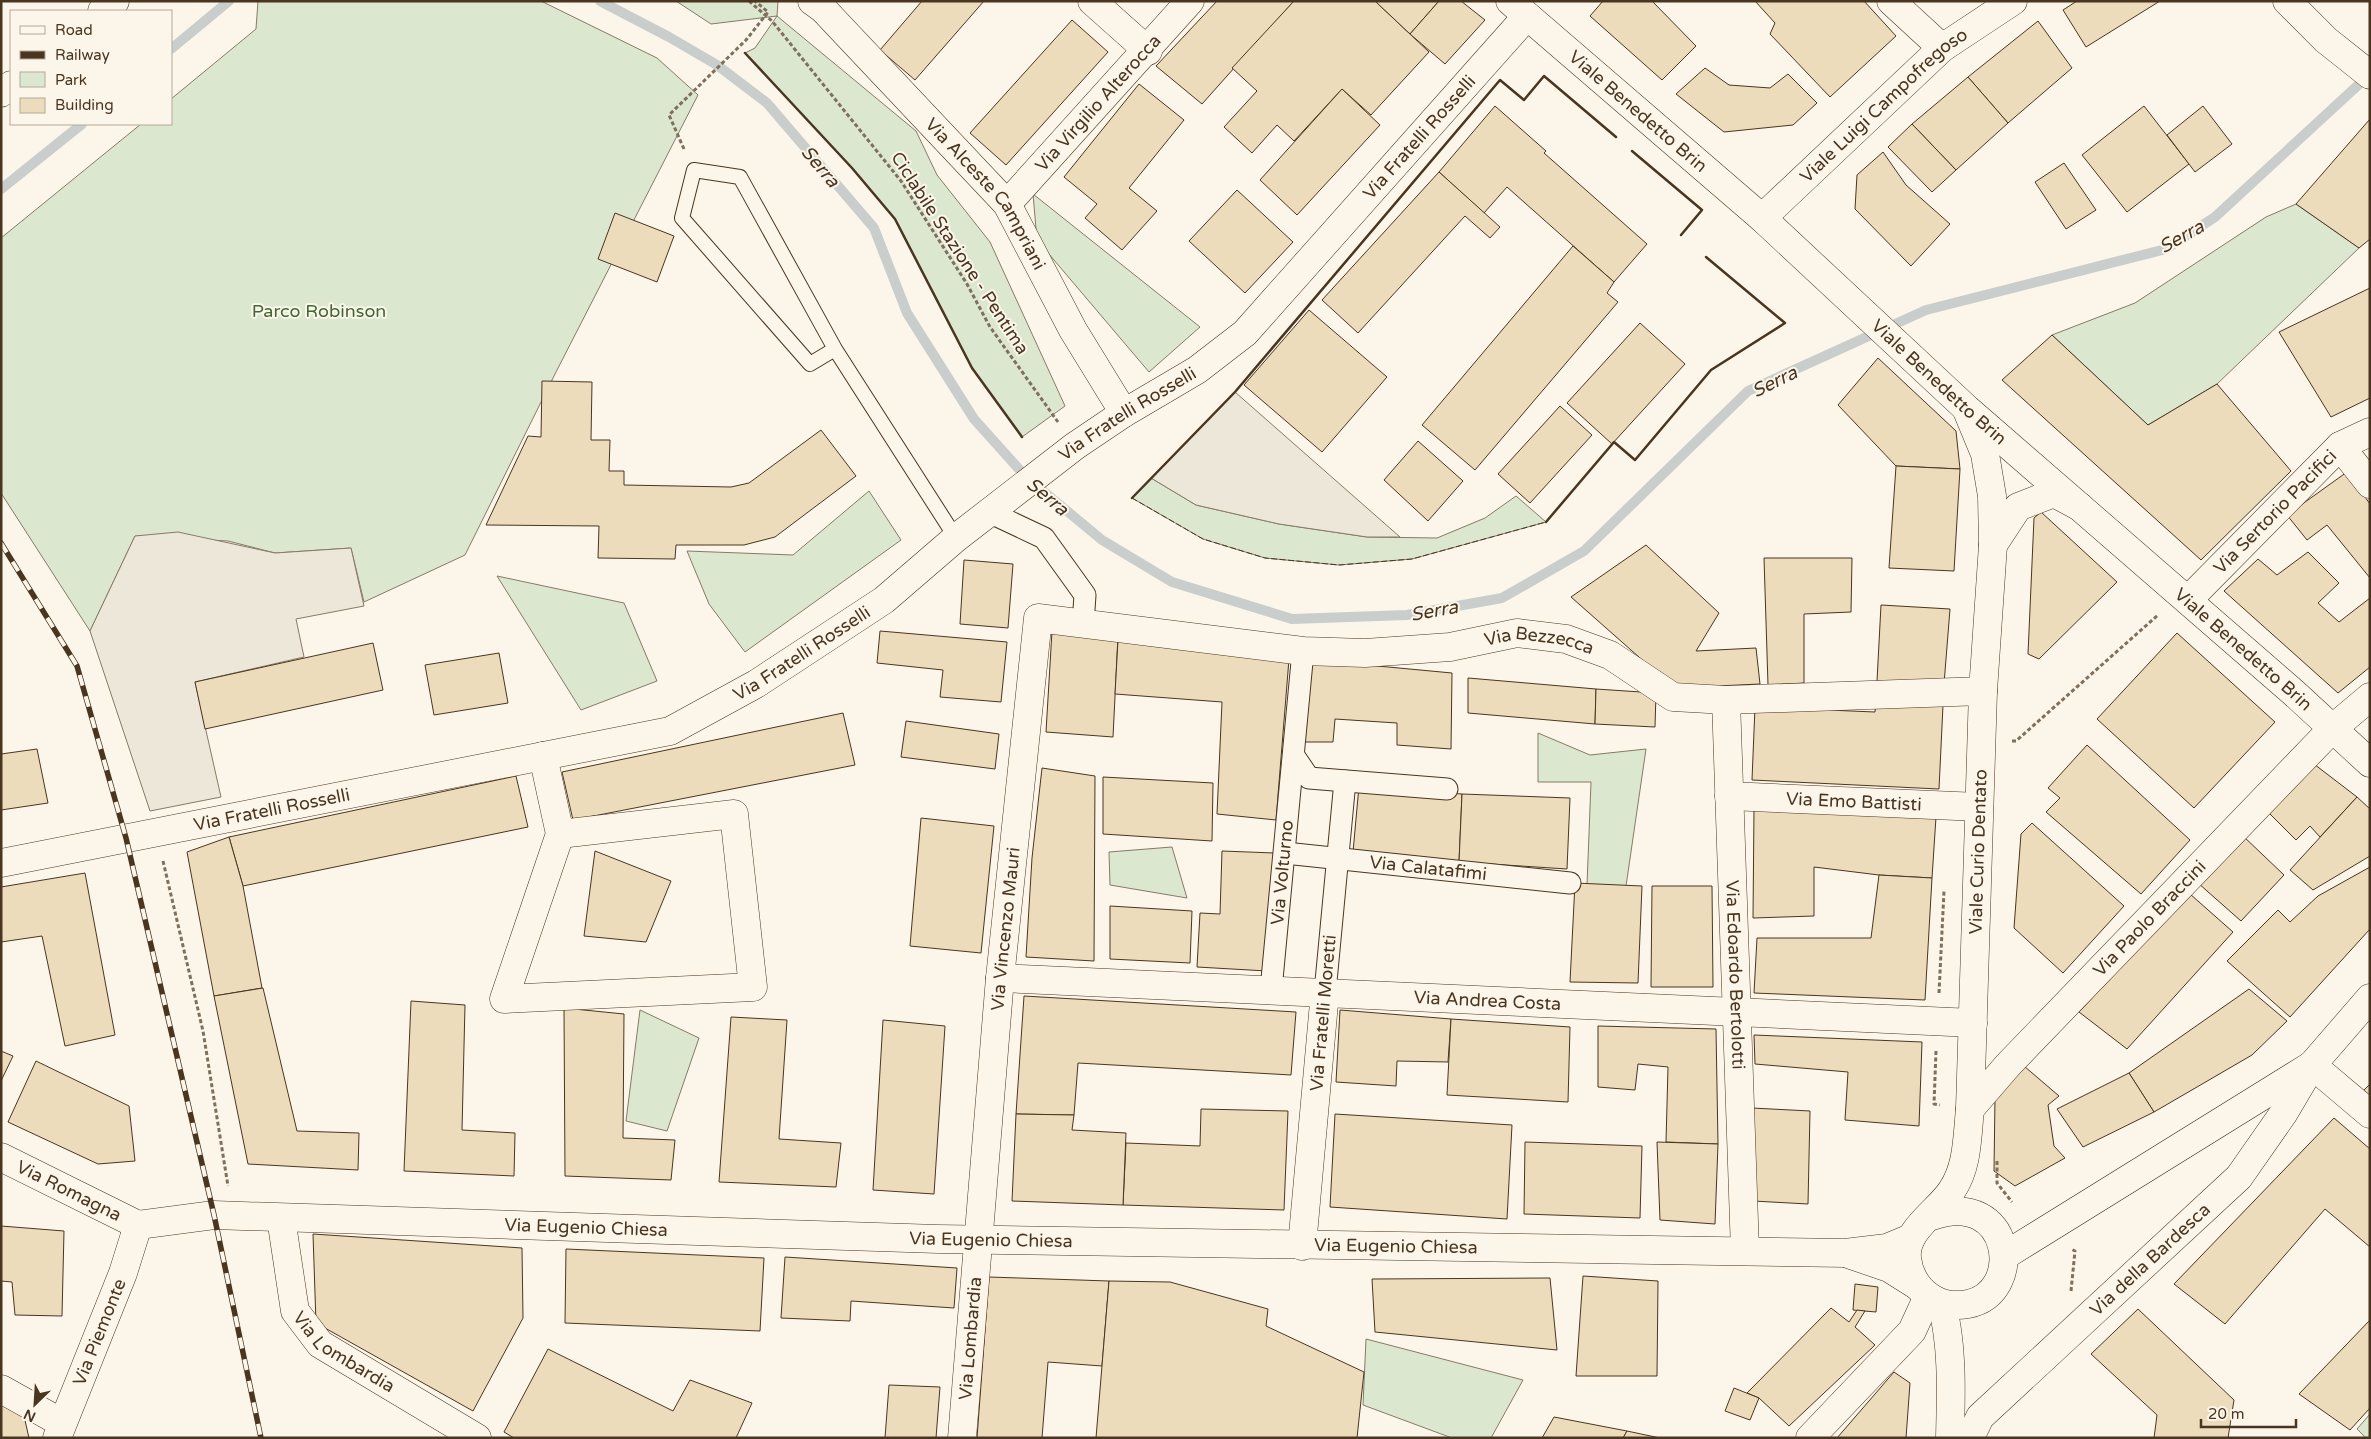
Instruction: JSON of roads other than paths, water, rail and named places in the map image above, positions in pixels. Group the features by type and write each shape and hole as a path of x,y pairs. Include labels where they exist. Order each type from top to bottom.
{"street":[{"path":"103,10 115,1"},
{"name":"Via Alceste Campriani","path":"812,1 1007,204 1072,330 1124,413"},
{"path":"1092,1 1148,50"},
{"name":"Via Virgilio Alterocca","path":"1007,204 1148,50 1190,1"},
{"path":"1890,1 1942,48"},
{"name":"Viale Luigi Campofregoso","path":"1762,218 1942,48 2013,1"},
{"path":"2286,1 2326,40 2370,75"},
{"name":"Viale Benedetto Brin","path":"1523,6 1837,286 1967,409 2188,600 2370,763"},
{"name":"Via Fratelli Rosselli","path":"1,863 670,731 756,684 884,600 956,538 1076,446 1124,413 1197,370 1245,334 1523,6"},
{"name":"Viale Curio Dentato","path":"1932,1216 1953,1190 1966,1158 1970,1109 1983,691 1992,544 1992,496 1985,454 1967,409"},
{"name":"Via Sertorio Pacifici","path":"2188,600 2340,446 2370,432"},
{"path":"2340,446 2370,484"},
{"path":"1992,544 2018,507 2054,493 2085,511"},
{"path":"999,504 1044,538 1085,595 1083,624"},
{"name":"Via Bezzecca","path":"1038,618 1303,651 1365,653 1450,647 1517,633 1566,639 1610,655 1673,697 1726,700 1983,691"},
{"name":"Via Vincenzo Mauri","path":"978,1240 1000,978 1038,618"},
{"name":"Via Volturno","path":"1271,990 1303,651"},
{"name":"Via Paolo Braccini","path":"1970,1109 2008,1065 2332,729 2370,696"},
{"name":"Via Edoardo Bertolotti","path":"1726,700 1745,1251"},
{"path":"543,756 560,834 504,999 753,987 734,814 560,834"},
{"path":"1294,756 1309,778 1447,789"},
{"name":"Via Fratelli Moretti","path":"1302,1246 1345,781"},
{"name":"Via Emo Battisti","path":"1729,796 1979,807"},
{"name":"Via Calatafimi","path":"1285,853 1570,883"},
{"name":"Via Andrea Costa","path":"1000,978 1737,1013 1973,1022"},
{"name":"Via della Bardesca","path":"1970,1438 1980,1417 2238,1177 2283,1114 2312,1065 2370,998"},
{"path":"2312,1065 2370,1114"},
{"name":"Via della Bardesca","path":"2004,1256 2312,1065"},
{"name":"Via Romagna","path":"1,1157 138,1225"},
{"name":"Viale Curio Dentato","path":"1966,1158 1976,1196 1990,1224"},
{"path":"1929,1295 1958,1306 1973,1303 1986,1296 1996,1284 2002,1271 2004,1256 1998,1233 1977,1214 1962,1210 1947,1210 1932,1216 1920,1225 1912,1238 1907,1254 1908,1268 1929,1295 1950,1333 1952,1386 1950,1438"},
{"name":"Via Eugenio Chiesa","path":"138,1225 214,1215 978,1240 1845,1253 1887,1248 1912,1238"},
{"name":"Via Lombardia","path":"281,1218 295,1311 320,1344 477,1438"},
{"name":"Via Piemonte","path":"59,1430 123,1273 138,1225"},
{"name":"Via Lombardia","path":"962,1438 978,1240"},
{"name":"Via Eugenio Chiesa","path":"1845,1253 1889,1268 1929,1295"},
{"path":"1810,1438 1912,1331 1929,1295"},
{"path":"1952,1386 1973,1303"},
{"path":"1,1389 59,1430"}],"lane":[{"path":"836,349 810,364 682,218 694,170 740,177 836,349 956,538"}],"waterway":[{"name":"Serra","path":"172,48 229,1"},
{"name":"Serra","path":"600,1 669,37 717,65 767,103 874,228 907,313 974,419 1026,477 1102,540 1172,582 1292,619 1407,615 1502,598 1584,551 1748,391 1926,310 2166,249 2215,217 2368,76"},
{"name":"Serra","path":"1,189 81,125"}],"railway":[{"path":"1,543 77,666 126,838 214,1215 261,1438"}],"park label":[{"name":"Parco Robinson","path":"319,311"}]}
